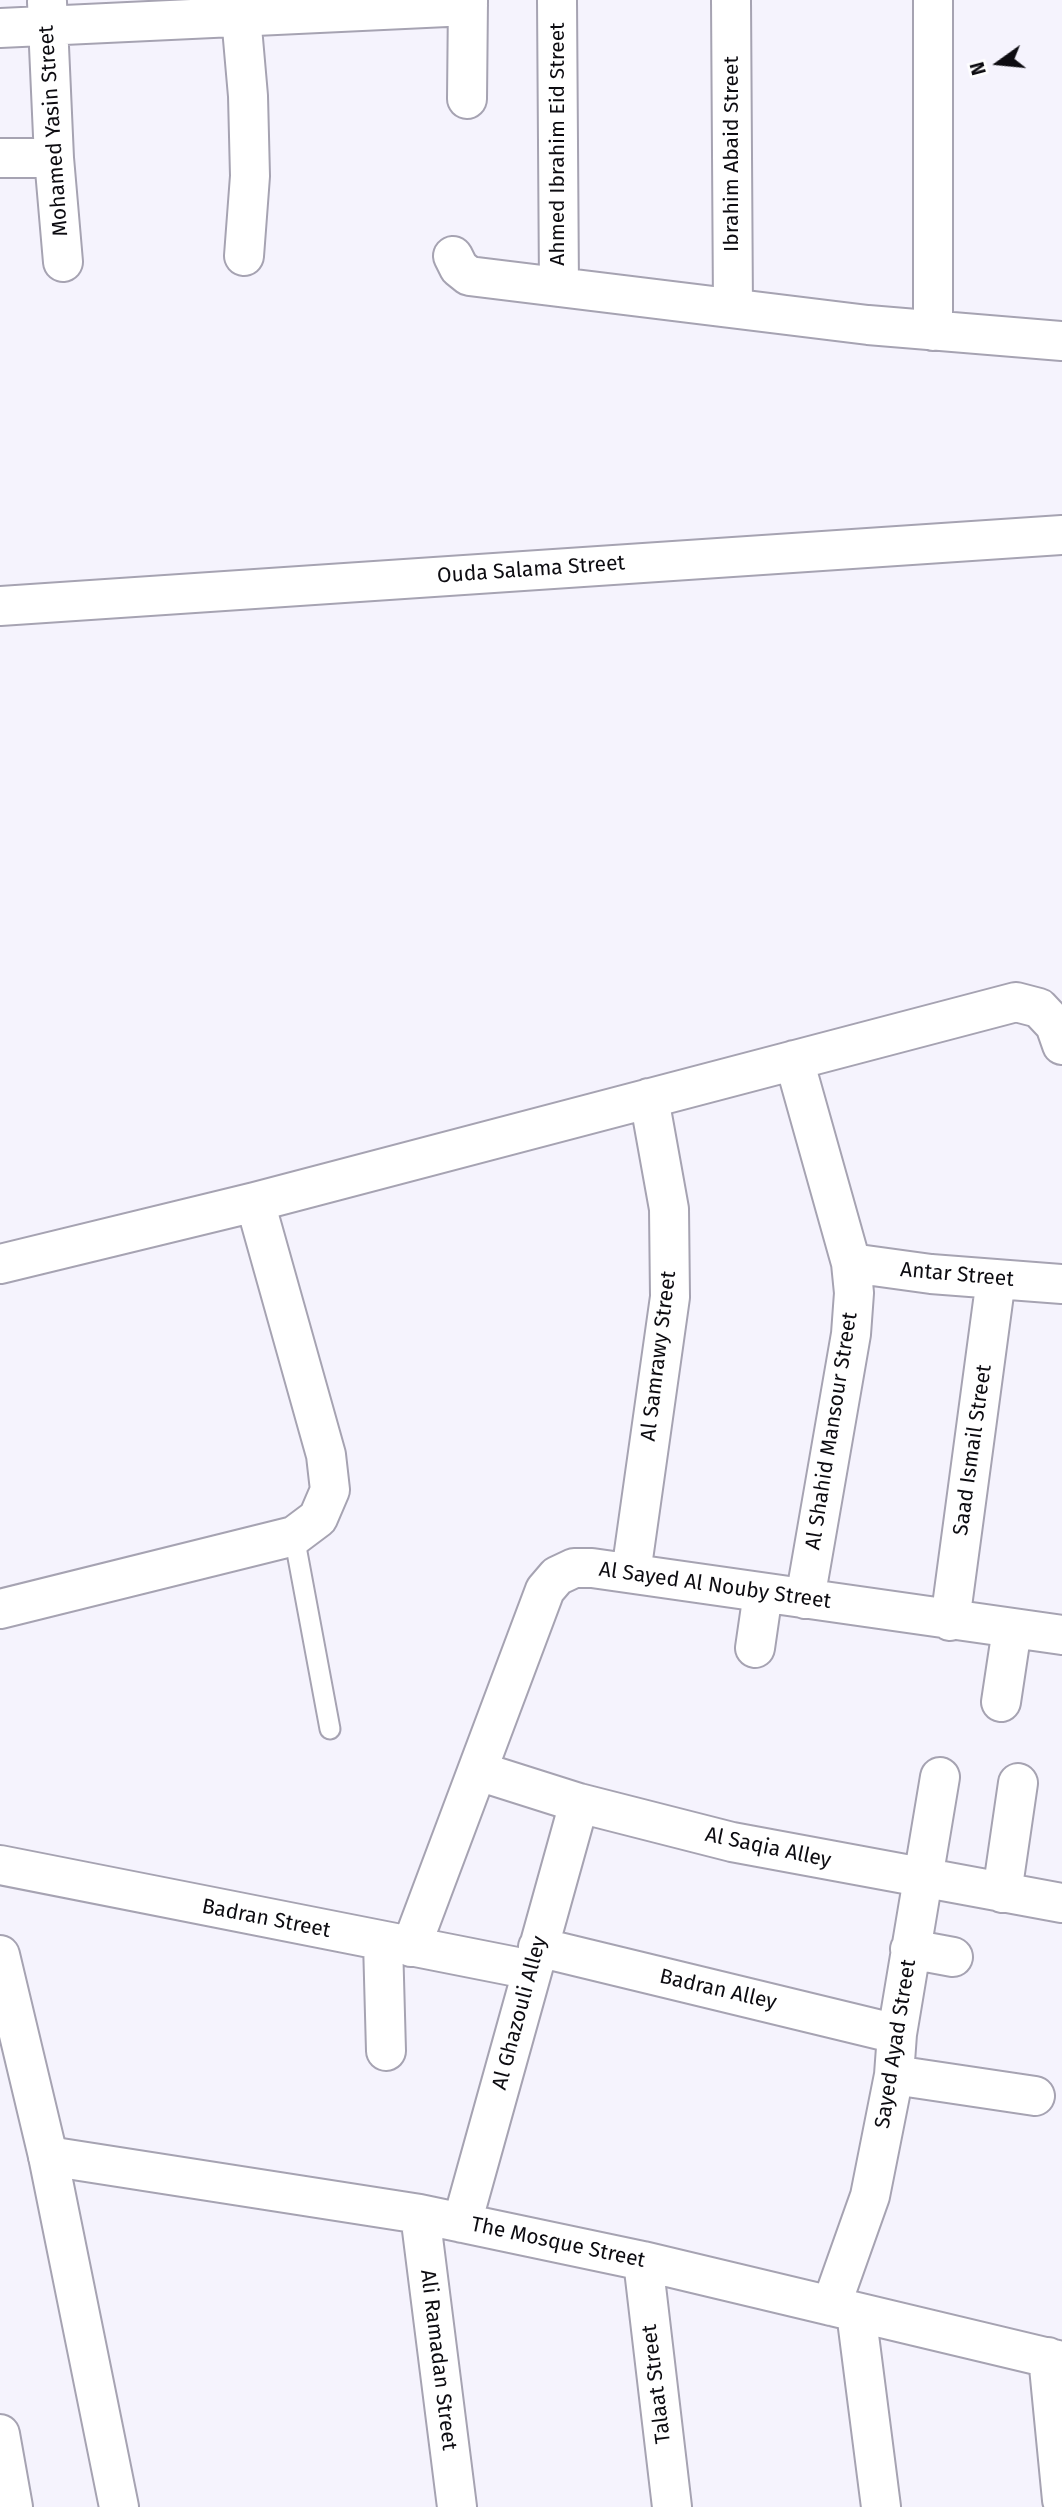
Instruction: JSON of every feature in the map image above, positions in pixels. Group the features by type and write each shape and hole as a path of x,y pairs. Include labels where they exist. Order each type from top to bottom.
{"street":[{"name":"Ahmed Ibrahim Eid Street","path":"557,0 559,287"},
{"name":"Ibrahim Abaid Street","path":"731,0 733,308"},
{"path":"933,0 933,331"},
{"path":"0,28 47,13 240,16 468,3 467,99"},
{"name":"Mohamed Yasin Street","path":"47,13 54,158 63,262"},
{"path":"240,16 248,96 250,176 244,256"},
{"path":"0,158 54,158"},
{"path":"453,256 459,268 469,276 933,331 1062,341"},
{"name":"Ouda Salama Street","path":"0,606 1062,535"},
{"path":"0,1264 255,1202 1016,1002 1039,1008 1055,1026 1062,1045"},
{"name":"Al Shahid Mansour Street","path":"793,1060 851,1263 854,1293 851,1334 804,1599"},
{"name":"Al Samrawy Street","path":"631,1573 670,1297 668,1209 649,1098"},
{"path":"0,1609 294,1536 318,1518 330,1490 326,1455 255,1202"},
{"name":"Antar Street","path":"851,1263 931,1274 1062,1284"},
{"name":"Saad Ismail Street","path":"950,1620 996,1279"},
{"name":"Al Sayed Al Nouby Street","path":"397,1945 478,1771 545,1590 557,1576 574,1568 631,1573 1062,1636"},
{"path":"755,1647 763,1593"},
{"path":"1001,1702 1012,1629"},
{"name":"Al Saqia Alley","path":"478,1771 579,1803 759,1847 1062,1903"},
{"name":"Sayed Ayad Street","path":"844,2309 894,2075 897,2034 940,1777"},
{"path":"1002,1892 1018,1783"},
{"name":"Al Ghazouli Alley","path":"462,2223 579,1803"},
{"name":"Badran Street","path":"0,1865 397,1945 535,1959"},
{"path":"386,2051 397,1945"},
{"path":"911,1949 953,1957"},
{"path":"0,1955 48,2156 119,2507"},
{"name":"Badran Alley","path":"535,1959 897,2034"},
{"path":"894,2075 1035,2096"},
{"name":"The Mosque Street","path":"48,2156 420,2214 643,2260 1055,2359"},
{"name":"Ali Ramadan Street","path":"420,2214 457,2507"},
{"name":"Talaat Street","path":"643,2260 672,2507"},
{"path":"844,2309 881,2507"},
{"path":"1055,2359 1062,2500"},
{"path":"0,2434 13,2507"}],"lane":[{"path":"294,1536 330,1729"}]}
